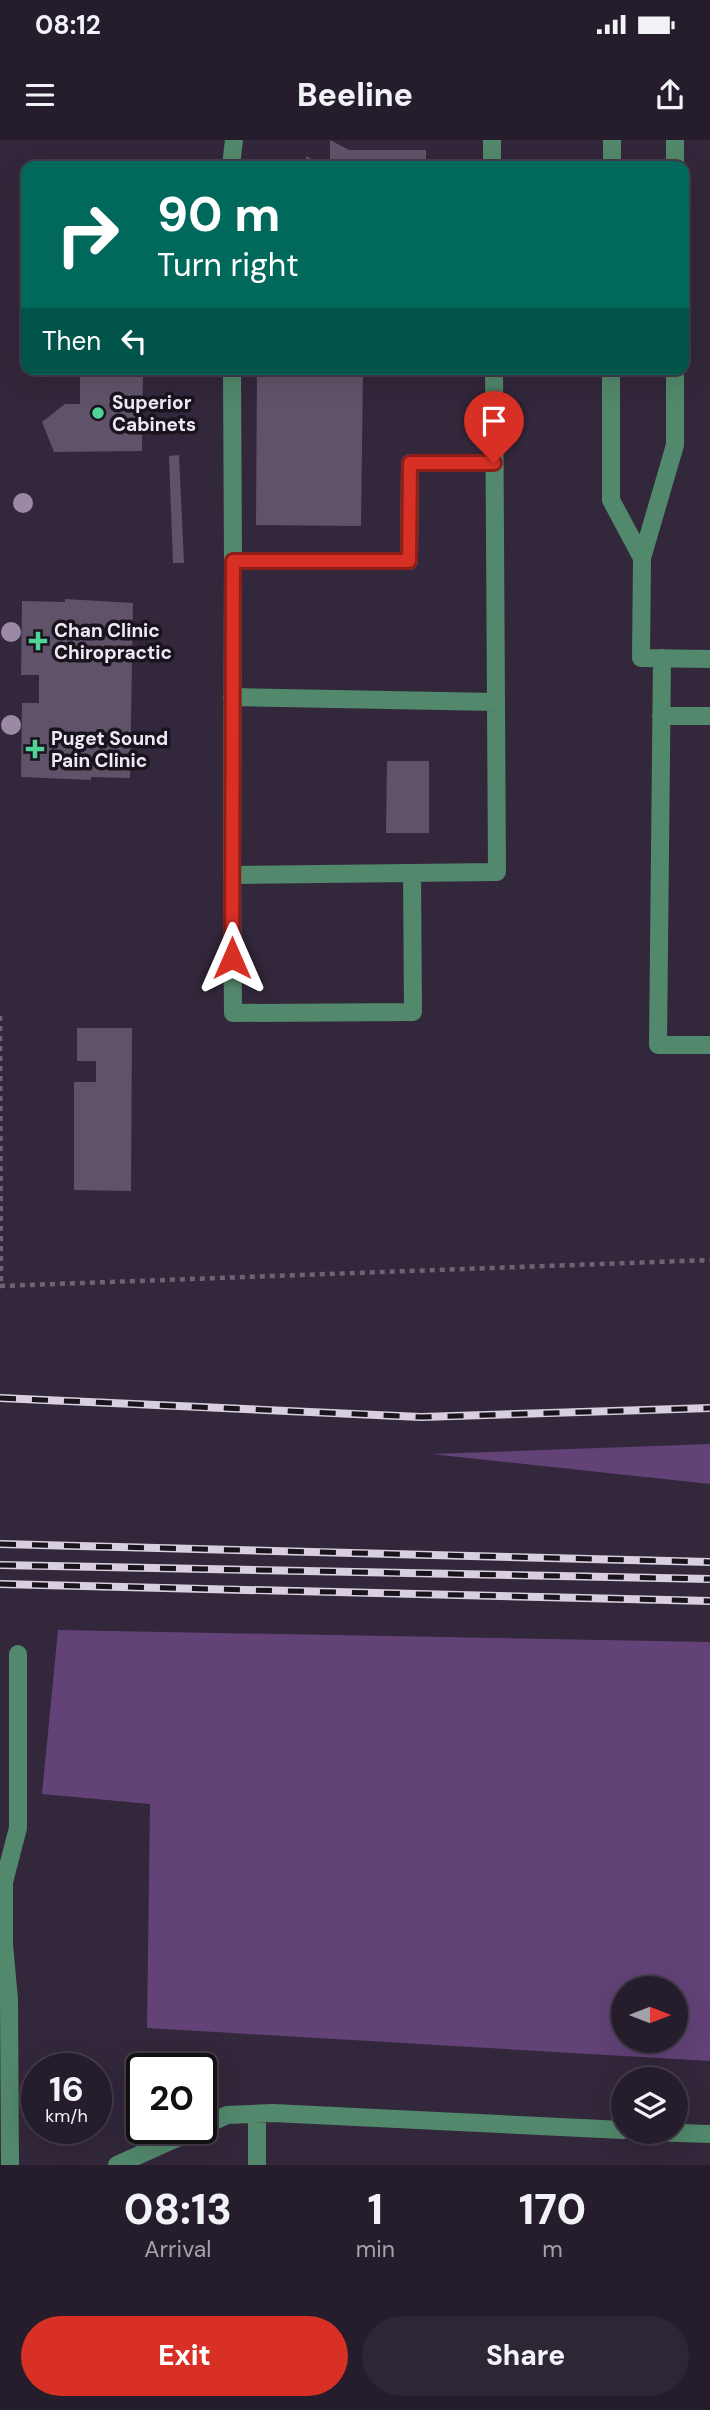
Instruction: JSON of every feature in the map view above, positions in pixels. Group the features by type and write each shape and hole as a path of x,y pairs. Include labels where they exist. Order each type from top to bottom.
{"lane":[{"path":"232,161 234,140"},
{"path":"492,140 492,161"},
{"path":"612,140 612,161"},
{"path":"675,140 675,161"},
{"path":"232,375 233,1013 413,1012 412,873"},
{"path":"232,876 497,873 494,375"},
{"path":"611,375 611,500 642,558"},
{"path":"675,375 675,445 642,558 641,658 710,659"},
{"path":"233,561 409,561 410,463 494,463"},
{"path":"662,658 658,1045 710,1045"},
{"path":"232,697 496,702"},
{"path":"661,716 710,716"},
{"path":"10,2165 9,1998 4,1945 5,1882 18,1828 18,1654"},
{"path":"257,2114 257,2165"},
{"path":"217,2120 228,2115 257,2114 611,2129"},
{"path":"688,2133 710,2134"},
{"path":"117,2165 164,2144"}],"path":[{"path":"0,1016 1,1286 710,1260"}],"shaded area":[{"path":"710,1444 710,1484 431,1454"},
{"path":"58,1630 710,1642 710,2061 147,2028 150,1804 42,1794"}],"building":[{"path":"330,140 349,150 426,150 426,161 330,161"},
{"name":"Superior Cabinets","path":"80,375 143,375 142,451 54,452 42,422 65,404 80,404"},
{"path":"257,375 363,375 361,526 256,525"},
{"path":"179,455 184,563 173,563 169,456"},
{"path":"65,599 133,603 130,778 91,777 91,780 21,777 22,703 39,703 39,675 21,675 22,601 65,602"},
{"path":"387,761 429,761 429,833 386,833"},
{"path":"77,1028 132,1028 131,1191 74,1190 74,1082 96,1082 96,1061 77,1061"}],"railway":[{"path":"0,1398 421,1417 710,1408"},
{"path":"0,1544 710,1562"},
{"path":"0,1565 710,1579"},
{"path":"0,1584 710,1601"}],"place":[{"name":"Superior Cabinets","path":"98,413"},
{"name":"Chan Clinic Chiropractic","path":"38,641"},
{"name":"Puget Sound Pain Clinic","path":"35,749"}],"route":[{"path":"232,958 233,561 409,561 410,463 494,463"}]}
